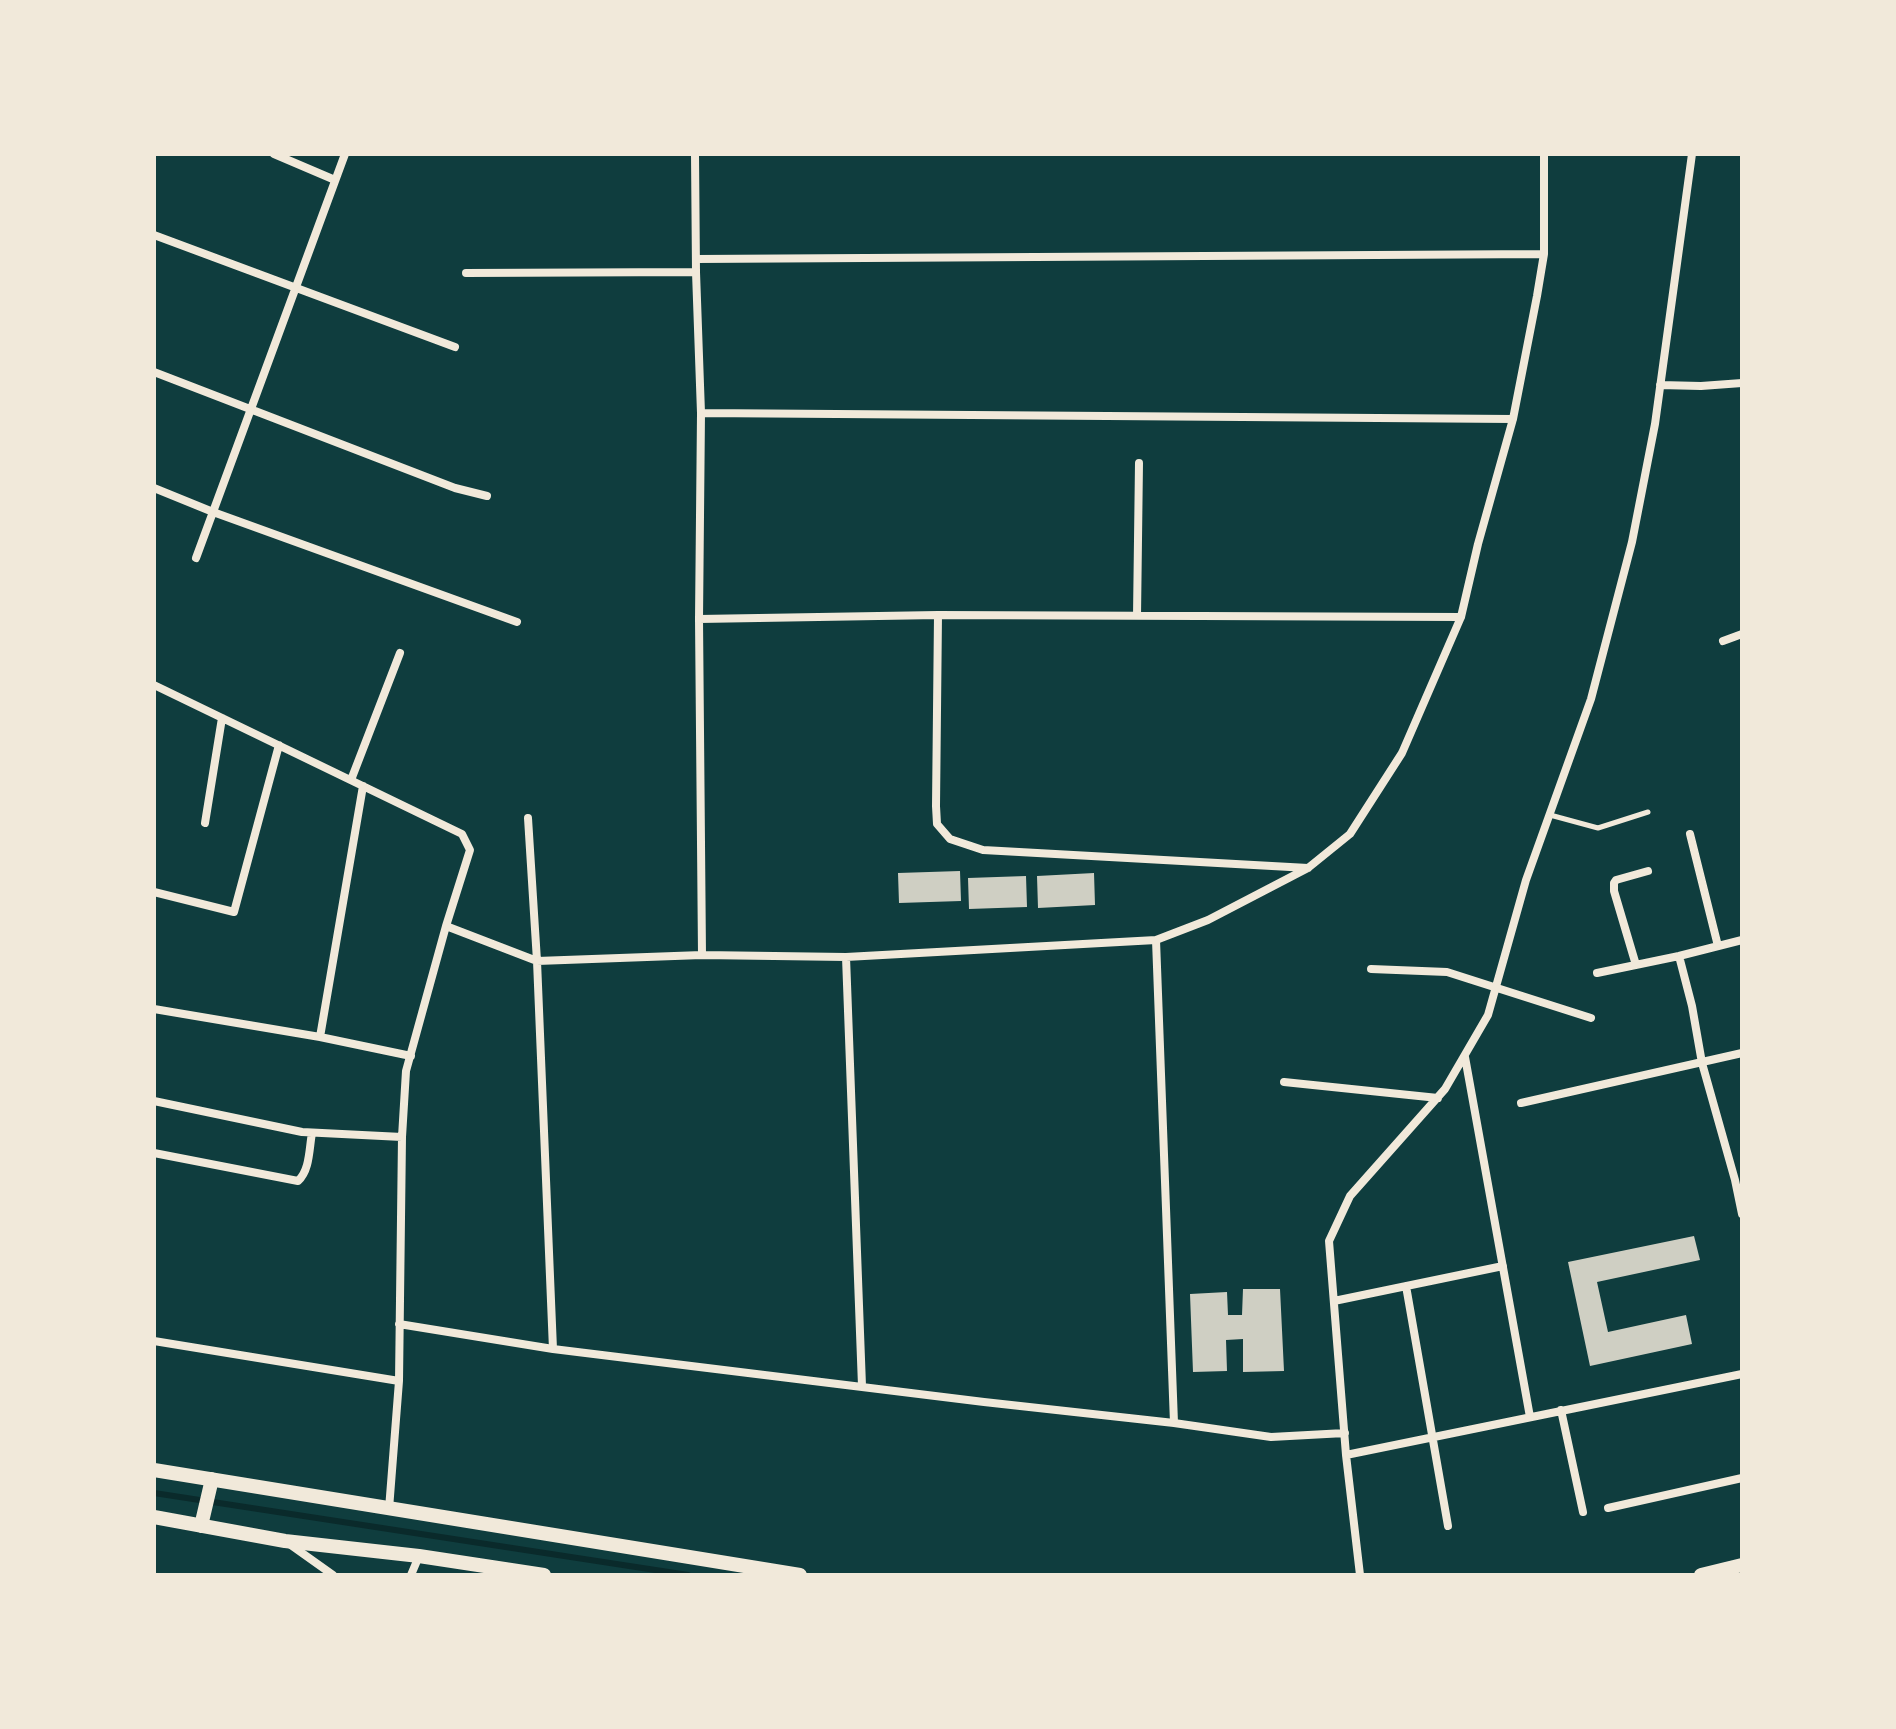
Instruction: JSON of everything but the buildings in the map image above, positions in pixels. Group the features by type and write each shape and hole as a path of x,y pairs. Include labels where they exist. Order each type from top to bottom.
{"main road":[{"path":"154,1470 800,1575"},
{"path":"201,1526 212,1479"},
{"path":"154,1517 285,1541 419,1556 544,1575"},
{"path":"1701,1575 1742,1565"}],"street":[{"path":"274,154 335,180"},
{"path":"196,558 345,154"},
{"path":"695,154 701,413 702,955"},
{"path":"446,926 537,961 702,955 846,957 1156,940 1208,920 1308,868 1350,834 1402,753 1461,617 1513,419 1544,254 1544,154"},
{"path":"1360,1575 1346,1455 1329,1241 1350,1196 1445,1089 1488,1015 1526,880 1591,699 1632,542 1655,424 1692,154"},
{"path":"154,235 455,347"},
{"path":"696,259 1544,254"},
{"path":"466,273 696,272"},
{"path":"154,372 455,488 487,496"},
{"path":"1660,385 1742,383"},
{"path":"701,413 1513,419"},
{"path":"1137,616 1139,463"},
{"path":"154,488 517,622"},
{"path":"699,619 938,615 1461,617"},
{"path":"938,615 937,824 950,839 983,850 1308,868"},
{"path":"1723,641 1742,634"},
{"path":"351,780 400,653"},
{"path":"154,685 462,834 470,850 406,1071 402,1137 399,1381 389,1509"},
{"path":"205,823 222,718"},
{"path":"154,892 234,912 279,745"},
{"path":"320,1037 363,786"},
{"path":"528,818 553,1349"},
{"path":"1690,834 1718,946"},
{"path":"1636,965 1614,883 1648,871"},
{"path":"1156,940 1174,1423"},
{"path":"1597,973 1742,940"},
{"path":"1679,956 1702,1063 1739,1180 1742,1214"},
{"path":"846,957 862,1386"},
{"path":"1371,969 1447,972 1591,1018"},
{"path":"154,1009 411,1056"},
{"path":"1521,1103 1742,1053"},
{"path":"1465,1056 1530,1417"},
{"path":"1284,1082 1438,1098"},
{"path":"154,1101 312,1133 402,1137"},
{"path":"154,1153 298,1181 306,1170 312,1133"},
{"path":"1334,1301 1503,1266"},
{"path":"1406,1286 1448,1526"},
{"path":"399,1324 553,1349 1271,1437 1345,1433"},
{"path":"154,1341 399,1381"},
{"path":"1346,1455 1742,1374"},
{"path":"1561,1410 1583,1512"},
{"path":"1608,1508 1742,1478"},
{"path":"285,1541 333,1575"},
{"path":"411,1575 419,1556"}],"lane":[{"path":"1549,815 1598,828 1648,812"}],"waterway":[{"path":"154,1493 688,1575"}]}
